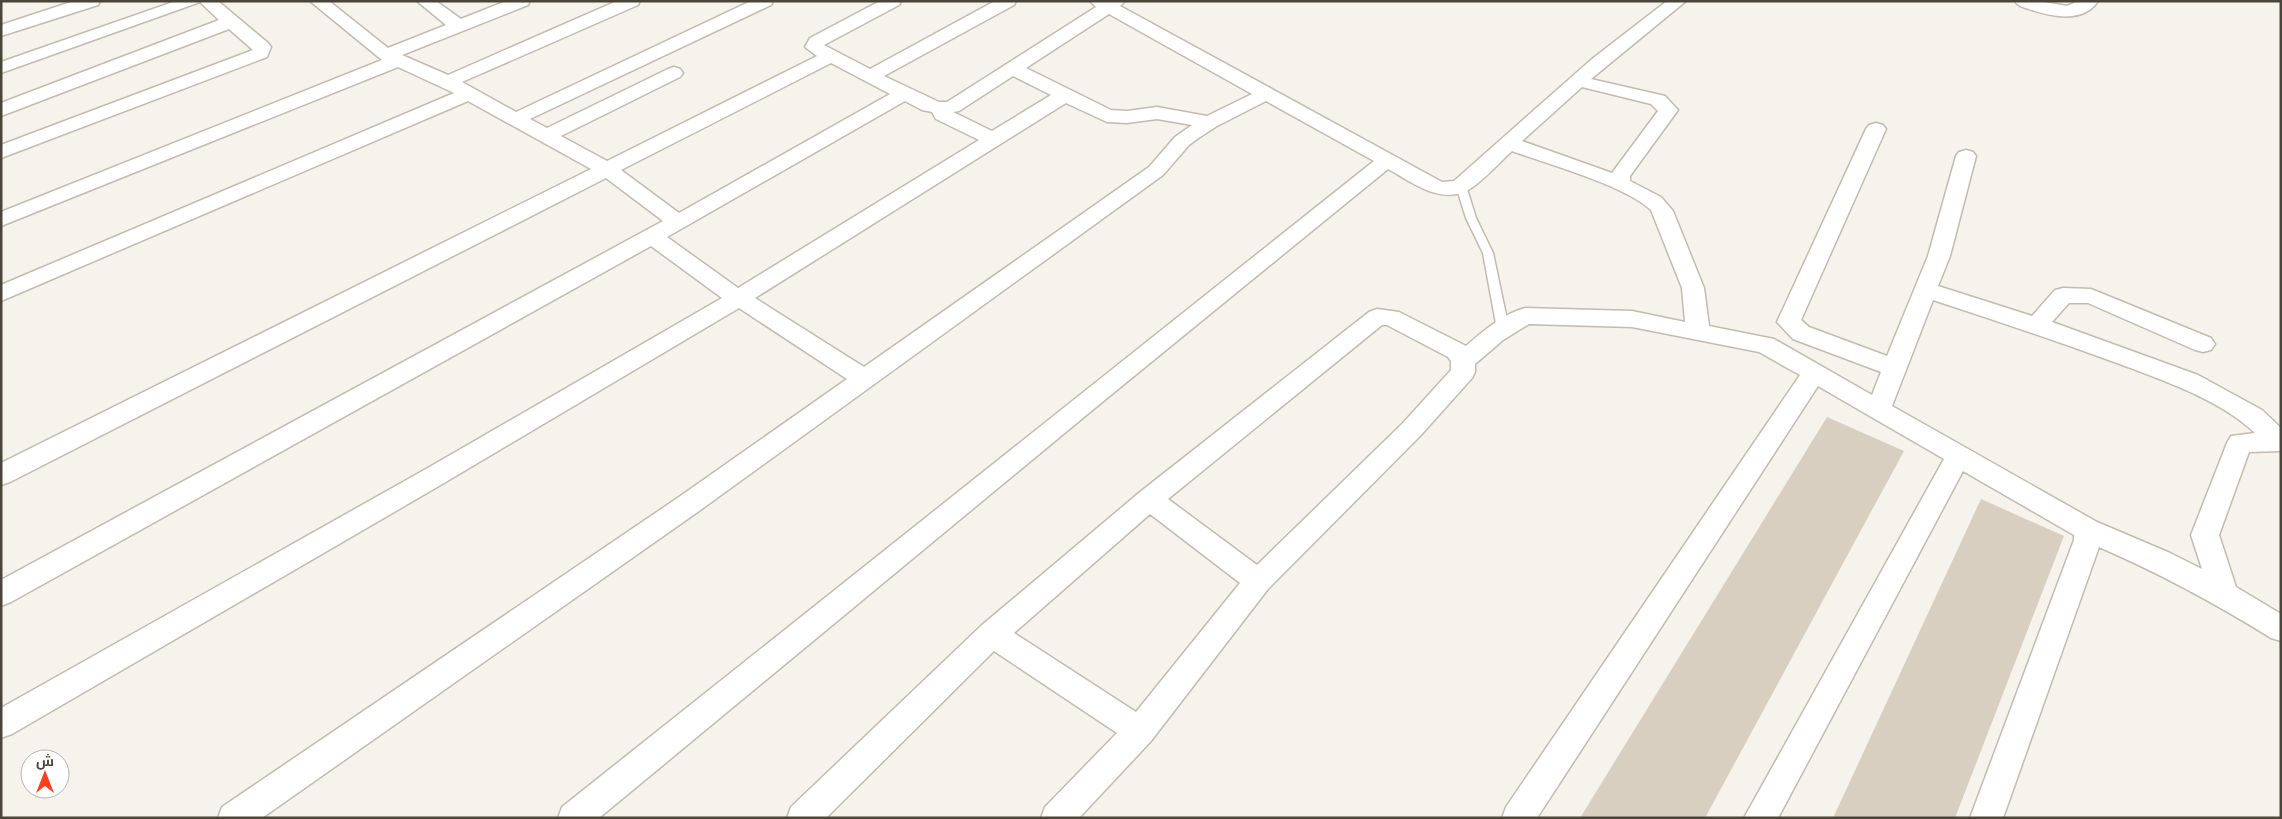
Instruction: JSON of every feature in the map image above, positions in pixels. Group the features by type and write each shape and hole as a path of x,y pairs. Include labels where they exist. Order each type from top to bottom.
{"street":[{"path":"1,31 92,1"},
{"path":"1,68 193,1"},
{"path":"1,152 261,53 262,47 208,1"},
{"path":"318,1 391,58 470,93 608,170 678,222"},
{"path":"425,1 459,26"},
{"path":"1,220 391,58 459,26 522,1"},
{"path":"448,82 632,1"},
{"path":"516,119 765,1"},
{"path":"893,1 813,44 814,47 929,106 939,108 952,106 1012,68 1107,3 1266,94 1436,187 1448,189 1462,186 1606,56 1678,1"},
{"path":"870,76 1008,1"},
{"path":"2023,1 2049,10 2070,12 2086,6 2090,1"},
{"path":"1,110 231,22"},
{"path":"1,474 608,170 831,56"},
{"path":"1012,68 1107,116 1127,117 1157,113 1210,122"},
{"path":"547,136 674,73"},
{"path":"1578,80 1658,100 1668,110 1620,176 1620,183"},
{"path":"1,294 470,93"},
{"path":"1,594 653,237 905,93"},
{"path":"234,818 689,504 1156,172 1182,141 1210,122 1266,94"},
{"path":"1,724 426,481 739,298 1065,95"},
{"path":"939,108 943,115 993,139"},
{"path":"1876,129 1788,322 1801,333 1895,368"},
{"path":"1508,143 1620,183 1629,189 1649,196 1657,202 1693,288 1698,332"},
{"path":"1878,410 1939,256 1966,156"},
{"path":"574,818 833,610 1167,334 1387,160"},
{"path":"653,237 719,287 864,379"},
{"path":"1925,290 2037,325 2189,381 2253,416 2280,442"},
{"path":"2037,325 2063,295 2091,296 2203,344"},
{"path":"1463,361 1503,329 1525,316 1632,319 1766,345 2086,530 2160,561 2224,594 2281,629"},
{"path":"803,818 992,634 1149,499 1377,317 1392,317 1457,351 1463,361 1463,372 1412,430 1258,581 1140,731 1057,818"},
{"path":"1518,818 1814,373"},
{"path":"2224,594 2205,535 2240,443 2280,442"},
{"path":"1760,818 1959,455"},
{"path":"1149,499 1258,581"},
{"path":"1986,818 2088,540 2086,530"},
{"path":"992,634 1140,731"}],"lane":[{"path":"1462,186 1471,218 1488,253 1503,329"}],"building":[{"path":"1827,417 1904,451 1705,818 1580,818"},
{"path":"1981,499 2064,536 1955,818 1833,818"}]}
